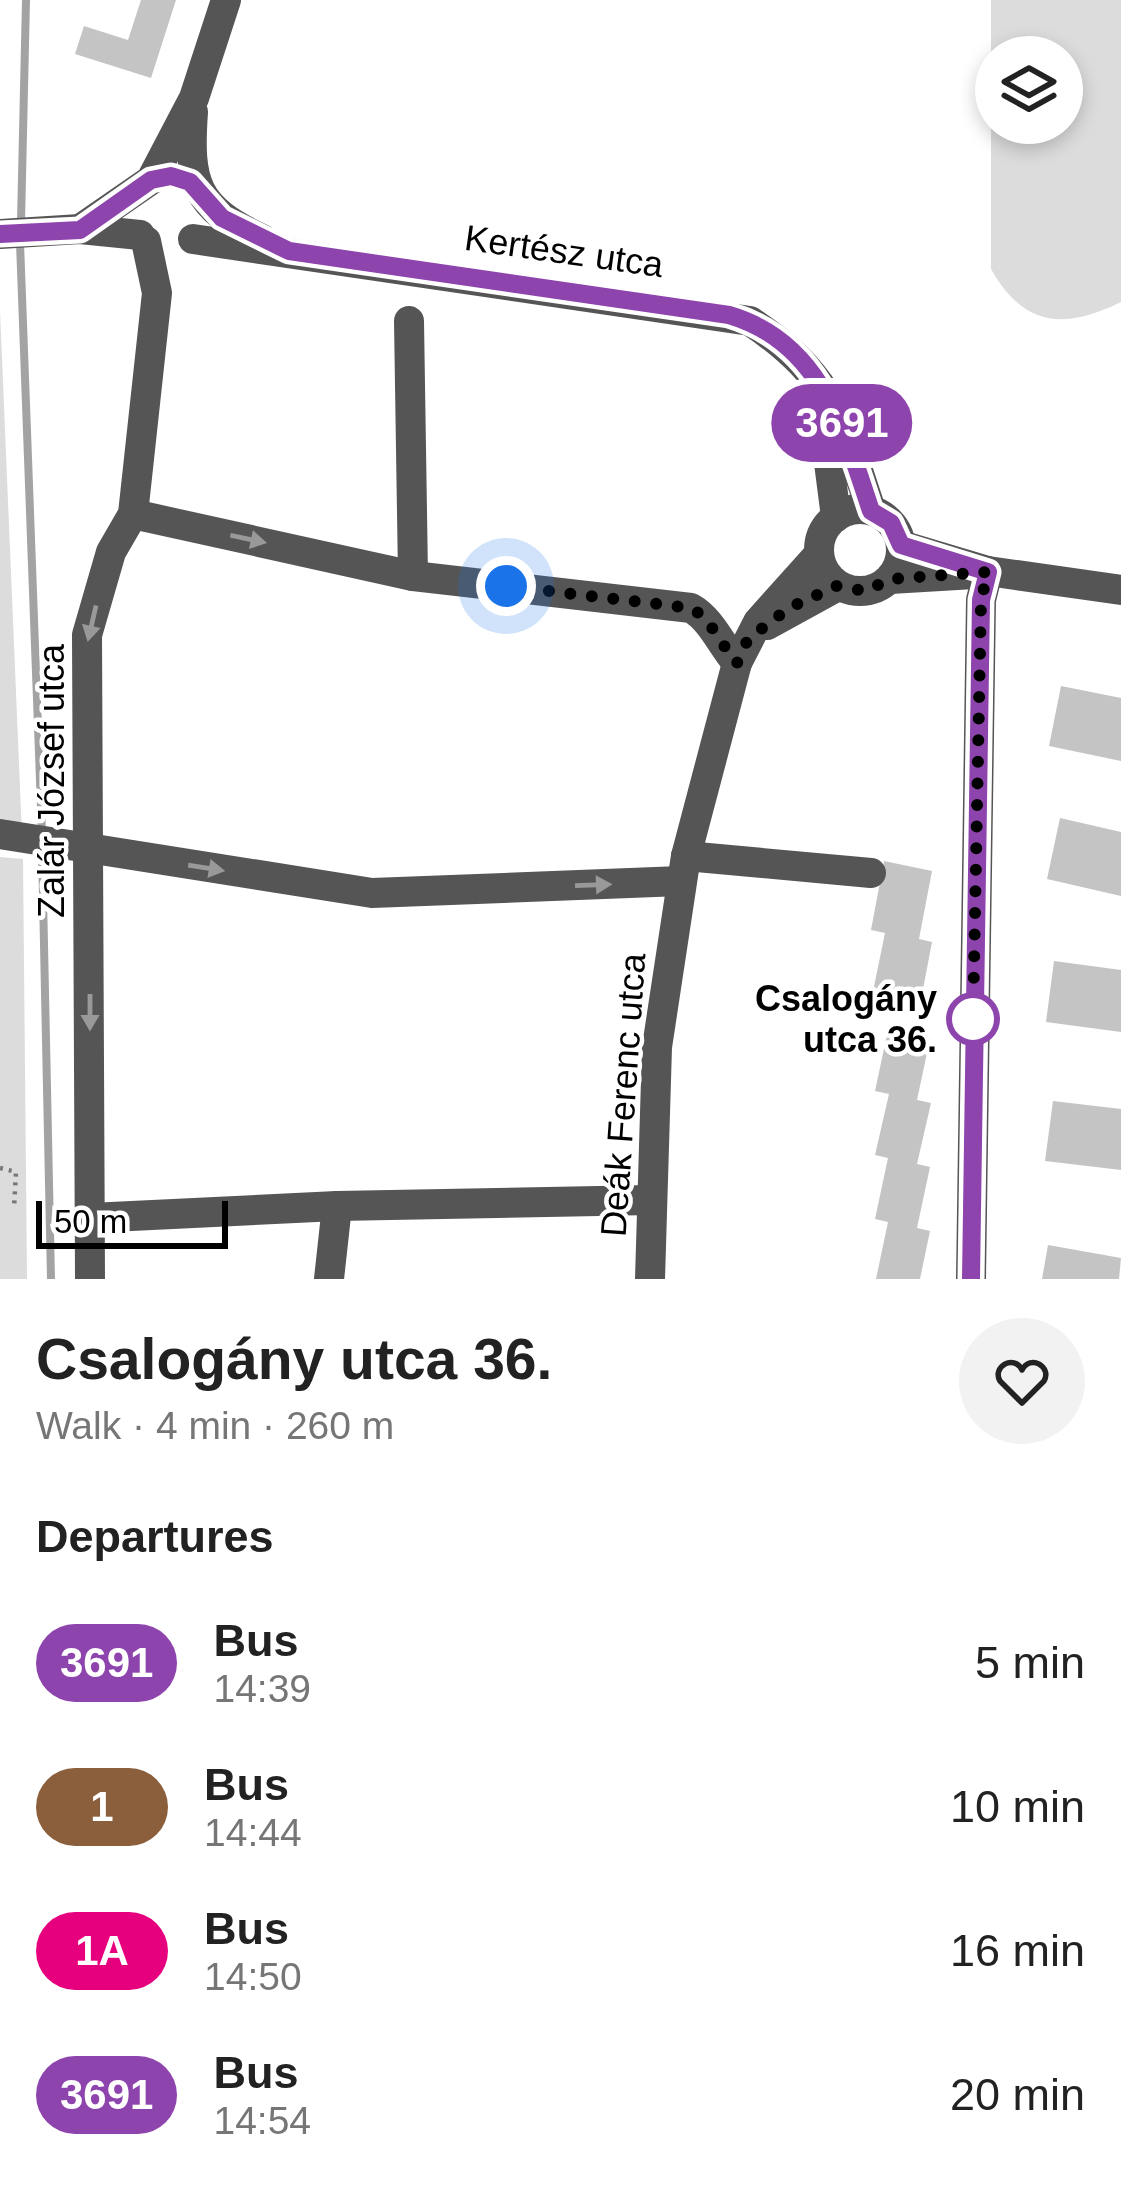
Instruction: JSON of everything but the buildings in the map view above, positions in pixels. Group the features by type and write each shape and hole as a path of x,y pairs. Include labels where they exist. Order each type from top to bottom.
{"street":[{"path":"157,293 132,215 194,98 226,0"},
{"path":"157,293 204,222 191,140 194,98"},
{"path":"80,230 143,187 181,177 235,226 289,251"},
{"path":"0,234 80,230 186,243"},
{"name":"Kertész utca","path":"186,243 289,251 750,321 811,369 836,404 871,511"},
{"name":"Zalár József utca","path":"91,1279 82,849 87,635 111,552 133,514 157,293"},
{"path":"409,321 413,575"},
{"path":"811,369 825,422 836,517"},
{"path":"743,651 772,603 818,554 824,529 836,517 871,511 891,523 901,545 890,579"},
{"path":"133,514 413,575 691,608 706,616 717,640 743,651"},
{"path":"901,545 988,572 1121,590"},
{"path":"818,554 838,586"},
{"path":"743,651 789,608 838,586 866,591 890,579 988,572"},
{"path":"971,1279 981,600 988,572"},
{"name":"Deák Ferenc utca","path":"650,1279 658,1047 684,868 743,651"},
{"path":"3,835 372,893 684,868 872,872"},
{"path":"90,1218 337,1205 651,1200"},
{"path":"329,1279 337,1205"}],"path":[{"path":"0,1168 16,1172 14,1208"}],"shaded area":[{"path":"991,0 1121,0 1121,302 1081,317 1047,318 1017,303 991,269 991,144 1083,144 1083,36 991,36"},
{"path":"0,311 22,835 0,827"},
{"path":"0,857 23,859 27,1279 0,1279"}],"waterway":[{"path":"21,222 26,0"},
{"path":"20,243 42,834"},
{"path":"42,849 51,1279"}],"bus line":[{"name":"3691","path":"0,234 80,230 136,195 151,180 181,177 198,189 211,211 289,251 729,315 750,321 811,369 836,404 871,511 891,523 901,545 988,572 981,600 971,1279"}],"place":[{"name":"Csalogány utca 36.","path":"973,1019"}],"route":[{"path":"506,586 691,608 706,616 717,640 737,663 748,639 789,608 836,586 866,591 890,579 988,572 981,600 973,1019"}]}
